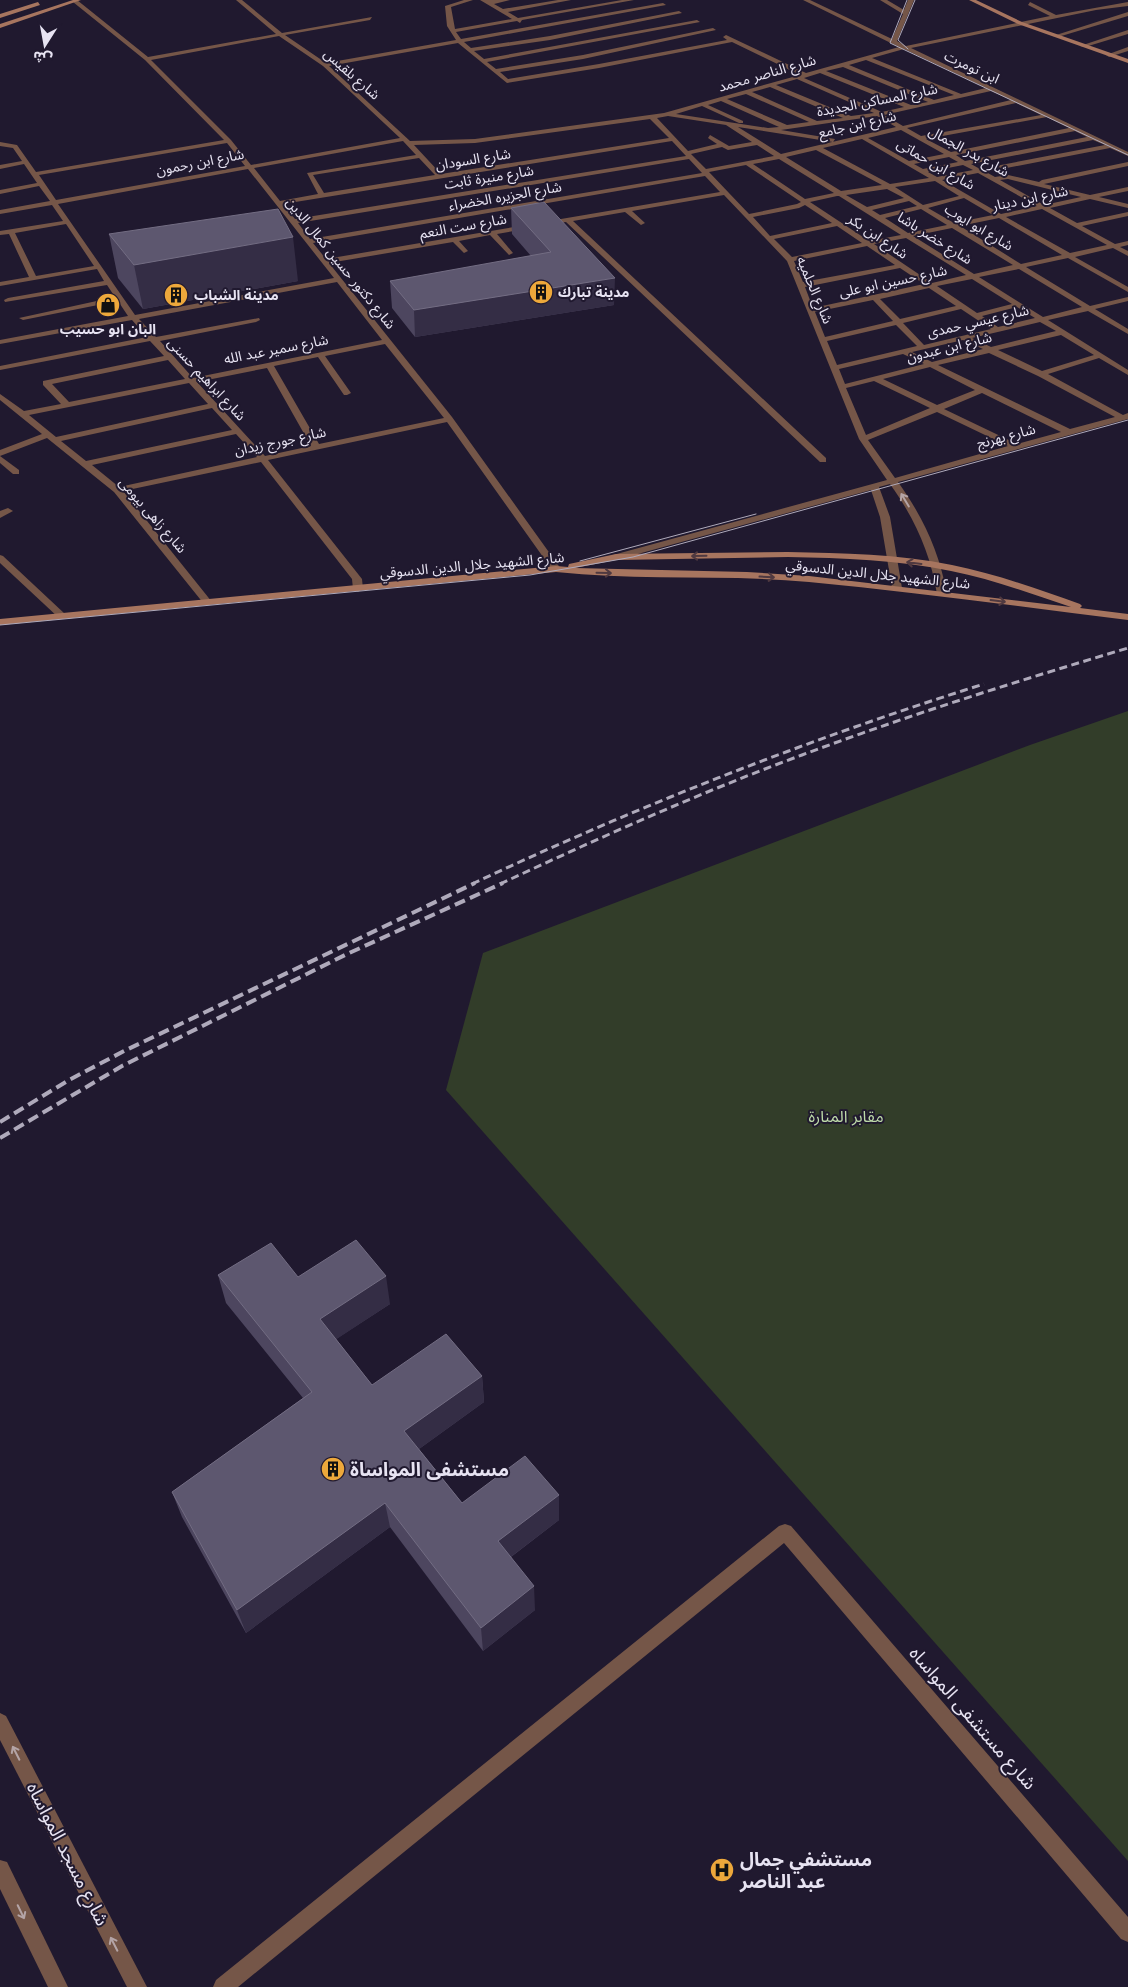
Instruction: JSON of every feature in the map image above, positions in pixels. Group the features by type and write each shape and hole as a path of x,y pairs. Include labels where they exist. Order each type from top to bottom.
{"main road":[{"path":"0,9 29,0"},
{"path":"972,0 1020,23 1128,61"},
{"path":"0,26 76,1"},
{"path":"0,16 43,3"},
{"path":"0,21 33,15"},
{"name":"شارع الشهيد جلال الدين الدسوقي","path":"0,622 556,569 616,557 795,556 894,560 937,565 1049,596 1096,612"},
{"name":"شارع الشهيد جلال الدين الدسوقي","path":"556,569 594,573 747,576 897,588 1128,617"}],"street":[{"name":"شارع بلقيس","path":"239,0 281,35 325,65 408,141 440,177"},
{"path":"470,0 448,6 452,30 459,41 504,80 512,81 599,66 733,40"},
{"path":"486,2 507,0"},
{"path":"503,12 568,0"},
{"path":"580,0 593,7"},
{"path":"452,30 630,0"},
{"path":"653,0 805,75"},
{"name":"ابن تومرت","path":"806,0 894,42 902,48 1128,154"},
{"path":"883,0 905,13"},
{"path":"894,42 911,0"},
{"name":"شارع دكتور حسين كمال الدين","path":"76,1 147,59 229,141 336,280 388,341 448,419 556,569"},
{"path":"486,2 599,66"},
{"path":"1030,4 1054,16"},
{"name":"شارع الناصر محمد","path":"408,141 476,141 665,115 902,48 1054,16 1128,4"},
{"path":"325,65 663,5"},
{"path":"1118,5 1128,10"},
{"path":"469,50 550,38 679,13"},
{"path":"1056,36 1128,14"},
{"path":"147,59 370,18"},
{"path":"482,61 566,48 697,22"},
{"path":"494,71 583,57 713,30"},
{"path":"1083,46 1128,32"},
{"path":"1108,54 1128,48"},
{"path":"866,58 961,96"},
{"path":"842,64 934,102"},
{"path":"820,71 910,107"},
{"name":"شارع بدر الجمال","path":"797,77 879,114 1128,254"},
{"path":"770,85 852,119"},
{"name":"شارع المساكن الجديدة","path":"768,130 852,119 991,89"},
{"path":"746,92 818,124"},
{"path":"721,99 787,128"},
{"name":"شارع ابن جامع","path":"706,173 1015,101"},
{"path":"702,104 757,129"},
{"path":"822,113 831,110"},
{"path":"665,115 838,141"},
{"path":"805,118 814,115"},
{"path":"919,138 1046,116"},
{"name":"شارع الحلميه","path":"652,117 790,260 864,439 920,524 937,565 942,594"},
{"name":"شارع خضر باشا","path":"728,124 837,194 1041,318 1128,374"},
{"path":"908,162 1076,130"},
{"name":"شارع ابن حماتى","path":"861,136 1128,290"},
{"path":"710,138 722,145"},
{"path":"922,171 1092,138"},
{"name":"شارع السودان","path":"277,203 673,139"},
{"path":"34,174 229,141"},
{"name":"شارع ابن رحمون","path":"0,212 248,166 408,141"},
{"name":"شارع منيرة ثابت","path":"292,222 688,155 722,145 730,148 757,143"},
{"name":"شارع ابراهيم حسنى","path":"0,144 15,146 133,317 263,459 357,579 358,589"},
{"path":"748,216 805,204 808,200 837,194 938,179 1111,146"},
{"name":"شارع ابو ايوب","path":"815,147 910,199 1128,332"},
{"path":"322,196 308,174 422,156"},
{"path":"0,167 26,162"},
{"name":"شارع ابن بكر","path":"747,163 805,204 996,329"},
{"path":"1037,184 1128,164"},
{"name":"شارع الجزيره الخضراء","path":"294,240 306,240 706,173"},
{"path":"994,179 1006,177 1128,206"},
{"path":"0,192 41,184"},
{"name":"شارع ابن دينار","path":"790,260 1045,208 1128,189"},
{"name":"شارع ست النعم","path":"323,262 568,220 590,219 627,210 725,193"},
{"path":"878,218 966,196"},
{"path":"865,210 910,199"},
{"path":"627,210 641,223"},
{"path":"1076,225 1128,214"},
{"path":"568,220 823,460"},
{"path":"0,233 68,222"},
{"path":"769,238 838,224"},
{"path":"11,231 33,278"},
{"path":"492,233 509,253"},
{"path":"455,240 464,251"},
{"name":"شارع حسين ابو على","path":"810,311 1128,243"},
{"path":"801,286 900,266"},
{"path":"0,284 100,270 112,271"},
{"path":"0,341 336,280"},
{"path":"8,300 108,282"},
{"path":"23,318 120,298"},
{"path":"875,298 922,347"},
{"name":"شارع عيسي حمدى","path":"834,368 1128,298"},
{"path":"975,316 1018,304"},
{"path":"822,340 962,307"},
{"path":"0,368 256,320"},
{"name":"شارع ابن عبدون","path":"842,387 1062,332"},
{"path":"963,337 1125,417"},
{"name":"شارع سمير عبد الله","path":"23,414 388,341"},
{"path":"903,351 1070,433"},
{"path":"320,354 347,393"},
{"path":"1041,374 1102,356"},
{"path":"67,405 46,383 169,357"},
{"path":"269,364 316,447"},
{"path":"876,379 939,408 1016,448"},
{"path":"864,439 982,390"},
{"name":"شارع زاهى بيومى","path":"0,396 117,490 207,602"},
{"path":"0,453 52,437 214,405"},
{"name":"شارع بهرنج","path":"616,557 1125,417"},
{"name":"شارع جورج زيدان","path":"117,490 448,419"},
{"path":"85,464 238,431"},
{"path":"0,459 16,472"},
{"path":"874,486 885,517 894,560 897,588"},
{"path":"0,558 62,616"},
{"name":"شارع مستشفى المواساه","path":"223,1987 785,1532 1128,1932"},
{"name":"شارع مسجد المواساه","path":"0,1722 137,1987"},
{"path":"0,1869 58,1987"}],"green space":[{"name":"مقابر المنارة","path":"1128,711 1128,1861 446,1090 483,953 1030,745"}],"building":[{"path":"544,202 615,278 414,310 390,281 551,252 511,208"},
{"path":"278,209 293,237 134,265 109,234"},
{"name":"مستشفى المواساة","path":"356,1240 386,1276 320,1319 372,1385 446,1334 482,1376 404,1431 462,1503 525,1456 559,1495 498,1541 534,1586 481,1628 385,1503 237,1610 172,1492 312,1392 218,1275 271,1243 298,1277"}],"tram line":[{"path":"907,0 890,43 1128,155"},
{"path":"908,49 898,40 915,0"},
{"path":"0,625 530,575 633,557 1128,420"},
{"path":"580,561 756,514"}],"railway":[{"path":"500,884 650,816 802,755 964,699 1128,648"},
{"path":"472,884 534,855 725,775 854,727 984,684"},
{"path":"0,1122 69,1080 124,1051 475,883"},
{"path":"0,1138 122,1066 347,954 503,883"}],"place":[{"name":"مدينة تبارك","path":"541,292"},
{"name":"مدينة الشباب","path":"176,295"},
{"name":"البان ابو حسيب","path":"108,305"},
{"name":"مستشفى المواساة","path":"333,1469"},
{"name":"مستشفي جمال عبد الناصر","path":"722,1870"}]}
